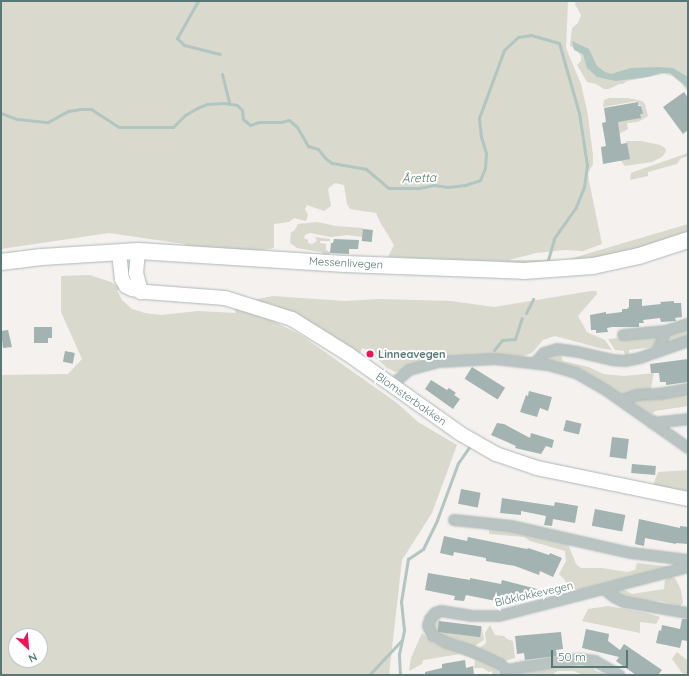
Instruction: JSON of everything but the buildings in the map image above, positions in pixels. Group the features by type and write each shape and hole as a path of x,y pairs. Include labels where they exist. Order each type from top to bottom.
{"main road":[{"name":"Messenlivegen","path":"1,262 42,257 138,251 345,264 524,272 569,269 607,263 639,256 688,240"}],"street":[{"path":"138,251 136,273 140,292"},
{"name":"Blomsterbakken","path":"119,252 122,279 126,286 140,292 225,298 277,313 307,327 461,434 496,454 537,468 688,499"},
{"path":"623,335 666,331 688,324"},
{"path":"657,352 666,331"},
{"path":"535,363 544,353 557,349 612,360 625,361 640,358 688,341"},
{"path":"392,385 408,370 430,364 495,359 535,363 576,373 623,400 652,423 688,448"},
{"path":"623,400 637,395 659,394 688,389"},
{"path":"652,423 688,419"},
{"path":"454,520 511,526 631,553 688,560"},
{"name":"Blåklokkevegen","path":"619,675 595,661 579,659 508,674 500,664 472,651 447,643 434,636 428,626 430,619 435,613 441,611 471,616 499,616 688,567"},
{"path":"604,589 614,597 624,602 688,613"}],"shaded area":[{"path":"1,1 568,1 566,48 581,84 587,110 593,155 593,164 588,173 602,244 583,251 565,250 536,253 509,260 566,260 688,224 688,235 624,254 552,265 393,259 388,257 394,245 376,213 350,209 347,204 344,185 335,183 328,189 331,206 324,211 307,205 305,209 308,215 306,221 294,218 289,222 274,224 274,248 250,252 188,247 184,244 109,233 1,249"},
{"path":"576,1 688,1 688,92 680,82 672,76 664,74 627,81 609,89 604,89 596,84 587,82 577,65 581,61 581,56 576,49 570,46 572,28 578,23 581,15 575,4"},
{"path":"572,41 589,49 597,66 605,72 611,74 631,68 673,68 688,77 688,88 670,73 660,73 648,77 616,81 597,77 587,68 583,54 574,50"},
{"path":"609,98 628,98 642,101 645,104 648,116 638,122 627,123 628,129 619,134 617,122 642,113 641,105 637,105 637,101 603,107 604,100"},
{"path":"626,141 641,141 660,145 665,148 666,151 662,157 652,162 625,166 620,160 629,158"},
{"path":"688,153 688,156 681,158 677,164 648,172 648,176 630,180 631,173"},
{"path":"317,222 336,226 363,228 363,237 347,235 331,237 310,233 305,235 304,238 308,240 308,243 312,244 317,241 315,237 330,239 330,241 320,241 320,243 326,244 326,250 330,252 330,255 326,257 321,252 297,248 290,243 291,232 294,231 298,224"},
{"path":"90,275 111,282 121,289 117,290 122,300 132,309 145,313 161,315 198,311 236,313 234,307 265,317 301,335 397,403 418,422 457,445 432,513 402,560 389,675 1,675 1,375 68,374 82,359 61,312 61,276"},
{"path":"596,291 597,294 578,316 587,332 605,340 612,350 555,336 543,340 532,353 524,356 489,355 395,372 387,368 369,351 362,348 360,354 341,345 298,315 271,304 253,300 273,296 345,301 379,299 451,301 494,307"},
{"path":"688,327 688,340 669,344 666,343 669,333"},
{"path":"654,335 658,340 654,347 629,350 629,357 625,356 624,351 615,350 608,339"},
{"path":"560,353 563,361 589,367 603,374 624,376 654,373 651,389 621,395 550,362 547,358 551,354"},
{"path":"688,392 688,406 655,411 653,414 657,415 655,418 649,417 629,403 639,397"},
{"path":"688,470 688,493 653,485 658,472"},
{"path":"489,525 568,544 576,564 581,568 602,568 627,572 635,570 637,563 672,567 578,590 566,585 565,580 559,574 566,561 565,551 530,541 524,537 489,534"},
{"path":"671,576 675,578 681,590 683,603 680,606 661,601 631,600 617,594 617,589 621,588 632,594 664,589 665,580"},
{"path":"608,606 647,613 660,617 656,624 640,622 640,633 582,621 588,609"},
{"path":"441,615 439,632 481,637 482,627 484,640 473,647 436,634 432,624 435,618"},
{"path":"490,625 495,635 504,636 513,641 515,658 501,662 478,649 486,643 485,633"},
{"path":"422,633 433,643 476,657 492,665 498,669 498,675 493,675 492,671 489,672 483,668 474,668 475,660 460,654 423,660 422,664 409,671 411,658"},
{"path":"677,652 688,661 688,675 682,673 672,659"},
{"path":"590,664 596,671 608,675 583,675 574,671 558,671 551,675 518,675 520,673"}],"waterway":[{"path":"198,1 177,38 184,45 220,54"},
{"name":"Åretta","path":"1,113 17,119 48,122 68,111 91,109 119,127 173,127 185,115 207,104 224,103 237,105 242,110 243,119 250,125 259,122 281,122 289,120 297,127 308,146 318,149 325,158 332,163 366,169 389,188 419,188 434,185 448,187 465,185 480,180 485,168 486,153 481,137 479,118 504,50 518,37 531,35 559,43 579,113 587,165 584,187 576,207 554,239 548,260"},
{"path":"222,74 229,103"},
{"path":"526,313 533,299"},
{"path":"494,350 502,340 515,339 522,318"},
{"path":"400,675 399,654 404,630 401,602 408,559 423,549 437,520 458,463 470,446"},
{"path":"369,675 402,640"}],"place":[{"name":"Linneavegen","path":"370,354"}]}
